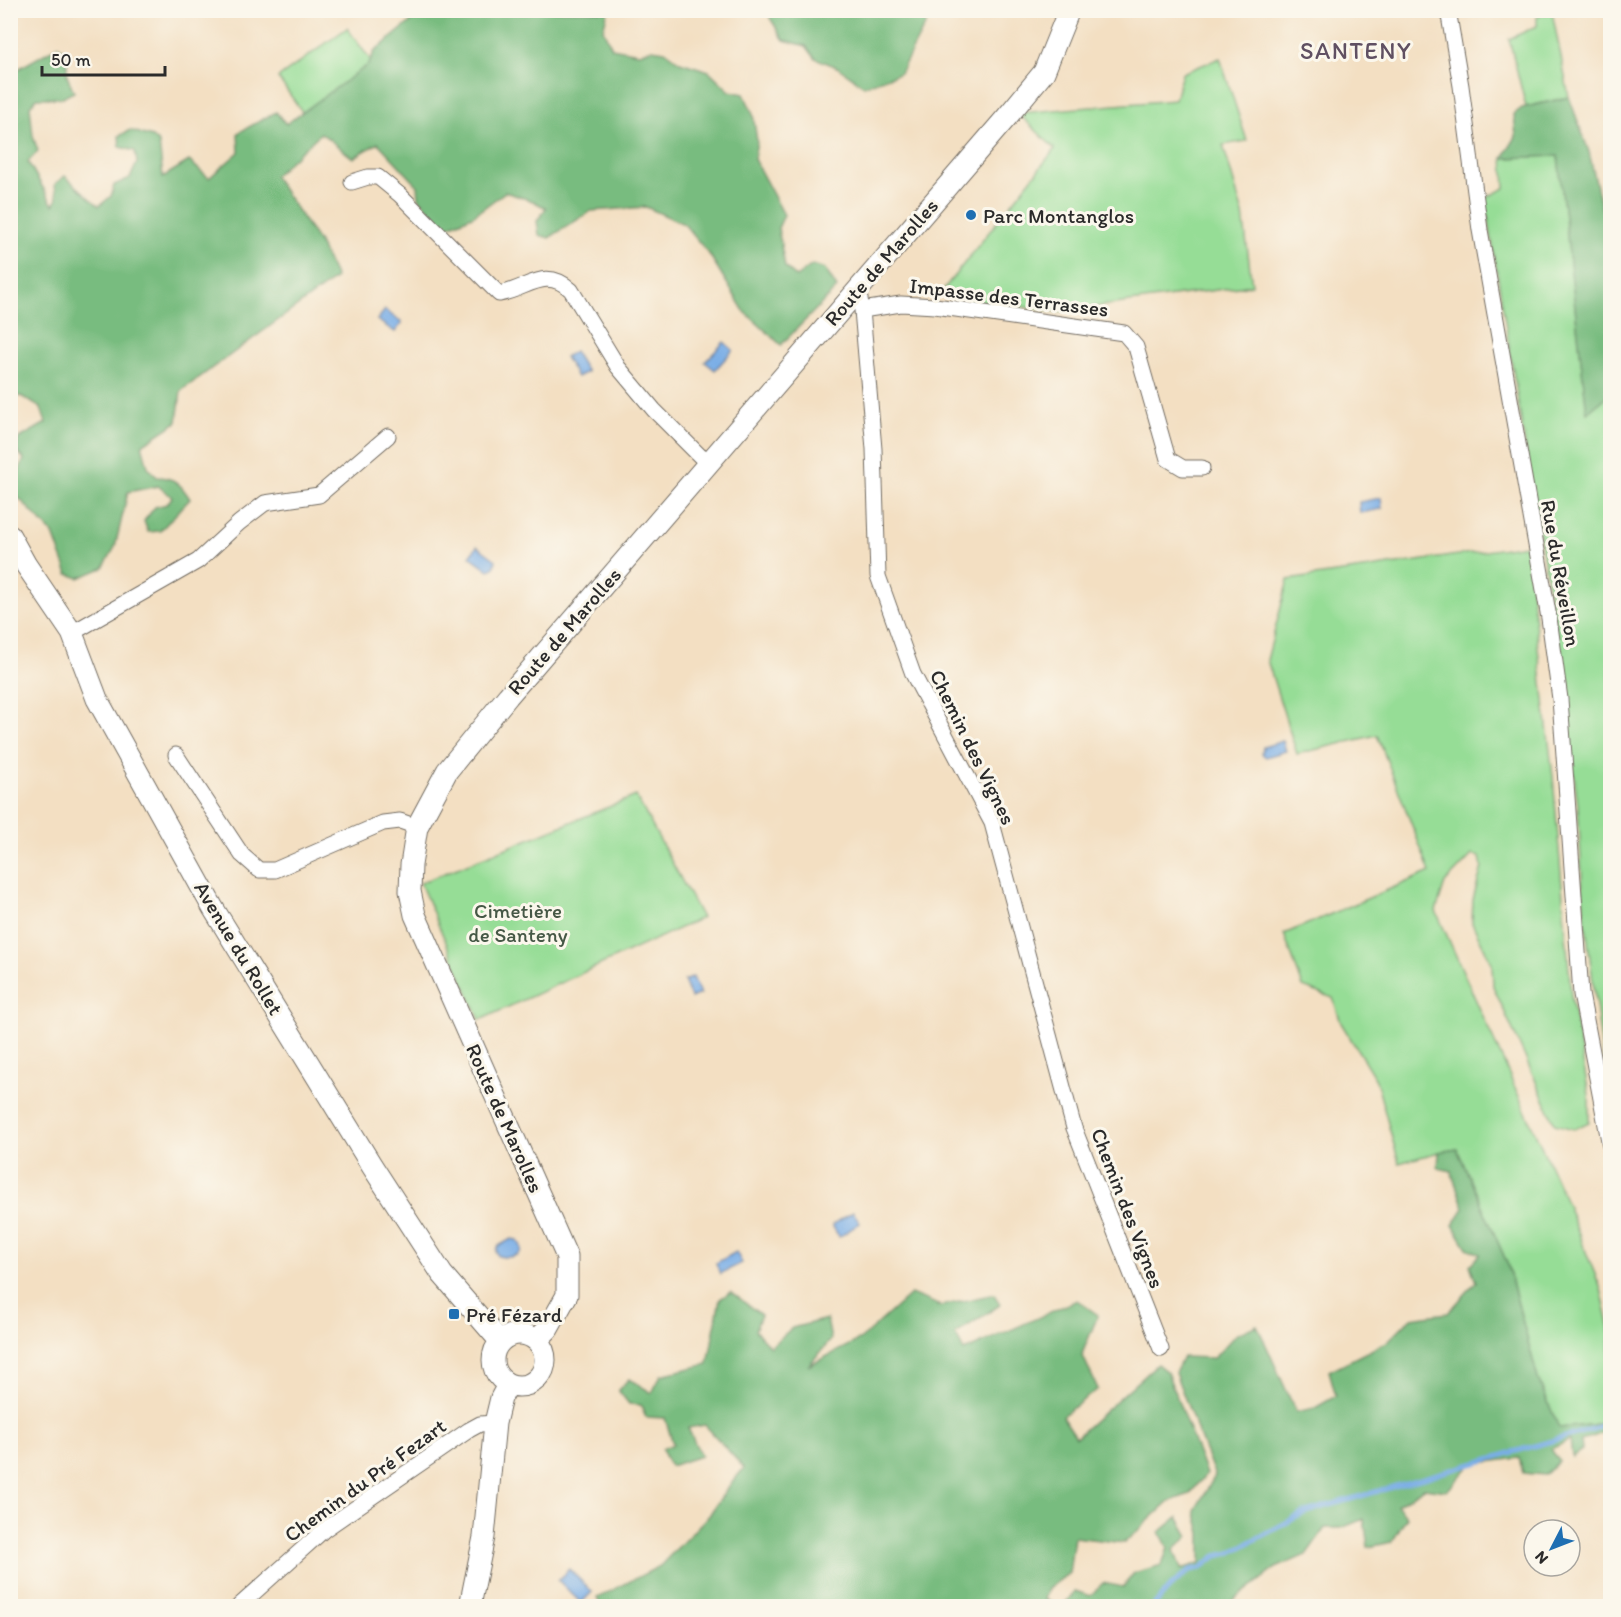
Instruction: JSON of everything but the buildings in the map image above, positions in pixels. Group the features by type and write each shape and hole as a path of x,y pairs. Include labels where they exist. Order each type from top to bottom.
{"street":[{"name":"Route de Marolles","path":"537,1340 548,1329 567,1295 567,1257 415,915 410,882 417,827 447,771 508,696 1044,72 1069,10"},
{"name":"Rue du Réveillon","path":"1448,10 1461,86 1480,230 1549,618 1560,699 1581,994 1611,1146"},
{"path":"352,182 368,177 378,177 400,195 499,294 515,291 532,282 550,278 561,281 571,290 618,367 654,410 708,464"},
{"name":"Chemin des Vignes","path":"858,288 862,310 874,449 878,576 913,675 992,823 1074,1128 1161,1349"},
{"name":"Impasse des Terrasses","path":"862,310 901,304 935,306 1125,333 1136,347 1168,459 1183,468 1202,468"},
{"path":"72,633 198,561 239,523 265,504 319,495 388,436"},
{"name":"Avenue du Rollet","path":"10,536 26,566 72,633 97,699 213,908 372,1166 442,1274 500,1341"},
{"path":"176,755 242,855 259,870 275,870 383,823 400,821 417,827"},
{"path":"517,1334 537,1340 545,1354 545,1363 543,1372 536,1381 527,1386 516,1387 501,1380 492,1361 494,1350 500,1341 517,1334"},
{"path":"470,1606 484,1537 495,1424 501,1398 508,1385"},
{"name":"Chemin du Pré Fezart","path":"238,1606 324,1529 469,1430 480,1424 495,1424"}],"green space":[{"path":"425,10 608,11 603,29 612,48 639,53 652,49 665,51 680,62 709,71 730,91 744,94 753,114 757,141 754,159 784,215 778,228 785,267 796,277 812,265 825,269 837,288 781,345 744,311 709,254 684,224 646,207 591,211 549,238 539,235 537,221 546,208 505,192 474,215 445,228 419,198 418,186 378,143 353,158 321,133 274,176 318,241 336,278 181,391 177,422 142,445 148,467 157,477 168,478 176,482 190,499 160,531 148,532 144,521 155,507 167,504 172,497 158,486 128,492 115,547 103,568 79,578 68,574 53,534 13,492 24,459 17,451 18,439 46,423 41,408 21,396 11,397 10,203 15,194 10,184 11,73 58,46 63,49 67,61 67,76 74,92 62,98 37,98 30,106 33,136 38,151 28,162 53,205 57,199 55,184 65,176 99,206 111,196 114,185 130,178 137,163 135,151 120,147 119,136 130,130 152,137 159,143 163,177 189,161 209,178 239,152 238,133 276,112 286,124 369,64 374,52"},
{"path":"927,10 931,14 900,73 864,86 839,68 815,58 806,46 784,40 770,18 769,11"},
{"path":"1552,12 1569,97 1526,107 1509,39 1537,26 1537,17"},
{"path":"347,28 372,62 303,113 278,78"},
{"path":"1220,58 1247,141 1223,145 1243,214 1252,285 1058,312 939,295 1055,149 1018,113 1175,100 1182,73"},
{"path":"1569,97 1589,152 1602,210 1608,211 1610,224 1610,394 1587,413 1558,156 1503,158 1516,137 1514,114 1522,108"},
{"path":"1558,156 1587,412 1610,394 1610,1103 1584,912 1578,806 1558,648 1485,198 1505,188 1503,158"},
{"path":"1526,545 1553,777 1571,995 1589,1095 1589,1122 1574,1129 1555,1124 1493,986 1492,964 1472,923 1473,900 1482,867 1480,857 1472,855 1445,883 1436,911 1563,1195 1601,1289 1610,1328 1610,1423 1559,1428 1538,1379 1507,1263 1457,1149 1399,1163 1376,1080 1341,1023 1333,998 1303,987 1284,934 1430,872 1377,735 1297,754 1267,660 1288,580"},
{"name":"Cimetière de Santeny","path":"636,796 702,918 480,1020 420,883"},
{"path":"1457,1149 1507,1263 1538,1379 1559,1428 1609,1423 1606,1432 1581,1441 1582,1450 1572,1457 1570,1440 1551,1449 1559,1461 1545,1475 1523,1473 1519,1458 1471,1464 1447,1491 1424,1488 1397,1505 1407,1517 1392,1542 1368,1547 1364,1519 1341,1528 1325,1528 1306,1555 1276,1568 1226,1606 1063,1606 1075,1591 1090,1596 1103,1583 1123,1587 1134,1573 1162,1565 1168,1548 1160,1532 1178,1517 1189,1536 1174,1550 1181,1569 1201,1563 1201,1533 1195,1510 1215,1476 1175,1373 1183,1357 1214,1358 1235,1335 1257,1325 1296,1412 1315,1408 1336,1396 1329,1371 1387,1342 1411,1318 1448,1313 1476,1282 1470,1265 1480,1254 1467,1248 1453,1225 1464,1208 1451,1171 1438,1168 1439,1152"},
{"path":"731,1292 761,1315 755,1330 770,1347 792,1328 827,1319 831,1340 808,1366 861,1339 911,1294 941,1306 994,1294 1000,1305 955,1334 964,1351 1077,1300 1098,1315 1082,1354 1098,1389 1062,1416 1076,1437 1157,1364 1167,1372 1206,1474 1190,1494 1170,1501 1124,1543 1074,1537 1069,1573 1048,1589 1044,1599 1059,1606 601,1606 597,1598 660,1566 710,1514 744,1468 705,1425 688,1428 701,1456 670,1466 662,1449 673,1444 665,1418 646,1417 641,1405 629,1404 618,1390 629,1379 652,1393 661,1375 708,1364 720,1299"}],"water":[{"path":"385,310 402,323 395,332 377,320"},
{"path":"724,342 733,350 715,370 705,362"},
{"path":"574,351 587,372 577,377 565,357"},
{"path":"1381,498 1382,509 1360,513 1359,502"},
{"path":"477,546 496,560 494,568 489,570 470,556"},
{"path":"1283,741 1286,751 1266,757 1262,754 1263,747"},
{"path":"693,977 700,994 691,998 684,981"},
{"path":"853,1212 860,1223 839,1237 832,1225"},
{"path":"511,1239 517,1240 520,1252 508,1257 498,1256 497,1247"},
{"path":"736,1252 742,1263 720,1274 716,1263"},
{"path":"569,1569 592,1592 581,1603 558,1580"}],"waterway":[{"path":"1153,1606 1172,1585 1190,1570 1201,1568 1216,1556 1230,1553 1306,1512 1610,1424"}],"place":[{"name":"Parc Montanglos","path":"971,215"},
{"name":"Pré Fézard","path":"454,1314"}],"district":[{"name":"SANTENY","path":"1356,50"}]}
